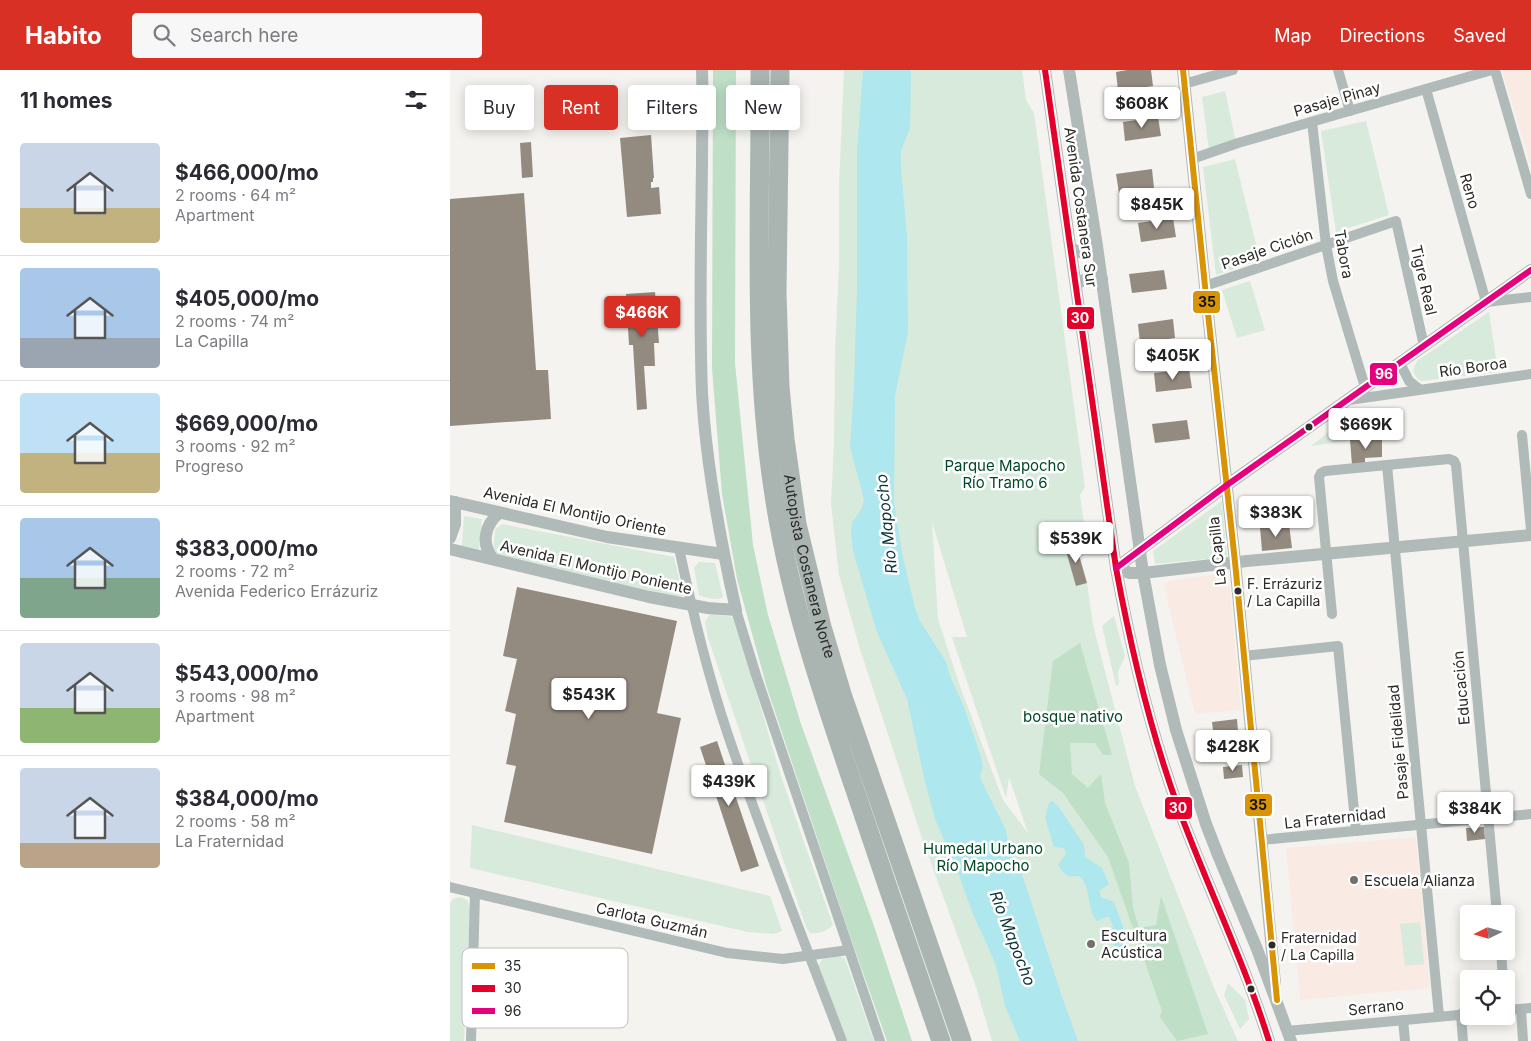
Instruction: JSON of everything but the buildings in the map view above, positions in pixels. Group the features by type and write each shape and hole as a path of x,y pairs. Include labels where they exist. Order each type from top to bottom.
{"highway":[{"name":"Autopista Costanera Norte","path":"760,70 760,365 768,455 781,538 811,661 941,1041"},
{"name":"Autopista Costanera Norte","path":"780,70 777,293 780,387 786,448 797,524 817,609 842,694 962,1041"}],"street":[{"path":"702,70 700,319 702,380 708,453 724,554 736,610 759,684 880,1041"},
{"name":"Avenida Costanera Sur","path":"1045,70 1116,568 1127,624 1146,702 1174,796 1246,974 1269,1041"},
{"name":"Avenida Costanera Sur","path":"1069,70 1102,279 1143,573 1160,665 1187,768 1218,855 1277,1000 1289,1036"},
{"name":"La Capilla","path":"1183,70 1204,286 1235,562 1277,1000"},
{"path":"1184,84 1233,70"},
{"path":"1338,70 1350,111"},
{"path":"1493,70 1531,194"},
{"name":"Pasaje Pinay","path":"1192,159 1493,70"},
{"name":"Reno","path":"1426,89 1486,302"},
{"name":"Tabora","path":"1312,122 1326,245 1333,281 1365,387"},
{"name":"Pasaje Ciclón","path":"1204,286 1396,221"},
{"name":"Tigre Real","path":"1396,221 1424,346"},
{"path":"1072,250 1084,253 1097,246"},
{"path":"1116,568 1227,485 1531,270"},
{"path":"1076,284 1088,278 1102,279"},
{"path":"1486,302 1531,297"},
{"path":"1400,363 1409,381 1419,389"},
{"name":"Río Boroa","path":"1347,400 1531,374"},
{"path":"1522,435 1531,530"},
{"name":"Educación","path":"1387,465 1449,459 1454,461 1456,465 1496,905"},
{"path":"1332,614 1320,473 1387,465"},
{"name":"Pasaje Fidelidad","path":"1387,465 1439,1016"},
{"path":"450,538 455,524 453,502"},
{"name":"Avenida El Montijo Oriente","path":"453,502 607,537 724,554"},
{"path":"493,559 487,548 486,536 491,522 499,513"},
{"path":"1116,568 1143,573 1235,562 1531,535"},
{"path":"680,548 691,606 727,731 808,957 842,1041"},
{"name":"Avenida El Montijo Poniente","path":"450,549 691,606 736,610"},
{"path":"1243,656 1338,646 1356,831"},
{"name":"La Fraternidad","path":"1261,840 1531,814"},
{"name":"Carlota Guzmán","path":"450,887 727,953 783,960 849,950"},
{"path":"474,948 476,893"},
{"path":"1523,1041 1526,1008"},
{"name":"Serrano","path":"1289,1036 1403,1020 1460,1014"},
{"path":"1403,1020 1405,1041"},
{"path":"1263,1022 1289,1036"},
{"path":"1463,1041 1464,1025"},
{"path":"471,1028 471,1041"}],"shaded area":[{"path":"1502,70 1531,70 1531,166"},
{"path":"1225,573 1229,578 1241,710 1195,714 1164,587 1168,581"},
{"path":"1416,837 1430,988 1300,1000 1286,848"}],"green space":[{"path":"713,70 736,70 736,85 726,85 726,130 736,130 735,363 753,545 768,615 801,724 874,926 912,1041 887,1041 767,688 737,579 722,494 712,368 713,130 716,130 716,85 713,85"},
{"path":"844,70 1022,70 1026,100 1034,113 1085,487 1080,495 1085,531 1076,545 1087,583 1093,625 1135,786 1214,988 1238,1041 992,1041 976,987 922,838 859,646 839,575 831,504 839,264 839,186","holes":["932,522 967,637 952,637 1006,798 1009,777 1028,833 1003,800 960,686 938,619"]},
{"path":"1225,91 1236,142 1209,150 1202,97"},
{"path":"1366,121 1389,215 1336,232 1321,131"},
{"path":"1235,159 1260,260 1216,275 1203,167"},
{"path":"1250,281 1265,330 1237,338 1222,290"},
{"path":"1489,312 1498,372 1421,381 1416,377 1413,370 1417,361"},
{"path":"1380,409 1383,436 1311,446 1353,413"},
{"path":"1222,501 1227,557 1155,564 1153,551"},
{"path":"464,516 482,519 479,550 462,546"},
{"path":"502,524 674,557 683,596 675,597 495,556 493,552 495,530"},
{"path":"699,562 715,563 723,597 714,599 699,595 694,568"},
{"path":"710,614 734,617 781,776 833,925 822,932 810,933 806,927 708,638 705,622"},
{"path":"1114,616 1125,656 1118,672 1119,684 1116,686 1102,626"},
{"name":"bosque nativo","path":"1080,643 1112,755 1103,755 1095,743 1070,743 1072,774 1088,788 1101,774 1105,803 1129,863 1133,908 1139,928 1156,925 1161,896 1208,1034 1177,1041 1160,1017 1162,1011 1108,857 1063,793 1039,774 1053,661"},
{"path":"472,825 770,896 782,931 773,934 748,932 470,868"},
{"path":"460,897 467,900 470,908 468,948 462,948 462,1028 465,1028 464,1041 450,1041 450,904 453,899"},
{"path":"1420,922 1424,964 1405,966 1400,924"},
{"path":"840,956 845,959 874,1041 847,1041 818,965 823,959"},
{"path":"1228,983 1245,1000 1249,1019 1240,1029 1224,995"}],"water":[{"name":"Río Mapocho","path":"863,70 911,70 910,128 901,151 907,237 908,332 895,396 894,502 903,558 920,621 946,662 964,707 981,757 983,768 980,775 981,780 1005,828 1013,861 1021,871 1078,1041 1020,1041 1005,1006 996,966 935,819 907,699 877,632 853,551 852,523 862,508 864,499 850,447 857,289 857,152"},
{"path":"1052,801 1059,807 1084,845 1085,857 1102,868 1109,884 1099,891 1101,897 1114,902 1129,943 1118,951 1108,936 1113,927 1109,917 1097,921 1091,910 1088,892 1083,881 1079,876 1067,875 1058,865 1066,854 1064,848 1054,847 1045,818 1049,803"}],"transit line":[{"name":"30","path":"1045,70 1116,568 1128,629 1150,719 1168,778 1201,866 1237,953 1269,1041"},
{"name":"35","path":"1183,70 1235,562 1277,1000"},
{"name":"96","path":"1116,568 1227,485 1531,270"}],"place":[{"name":"F. Errázuriz / La Capilla","path":"1238,591"},
{"name":"Escuela Alianza","path":"1354,880"},
{"name":"Escultura Acústica","path":"1091,944"},
{"name":"Fraternidad / La Capilla","path":"1272,945"}],"park label":[{"name":"Parque Mapocho Río Tramo 6","path":"1005,474"},
{"name":"Humedal Urbano Río Mapocho","path":"983,856"}]}
